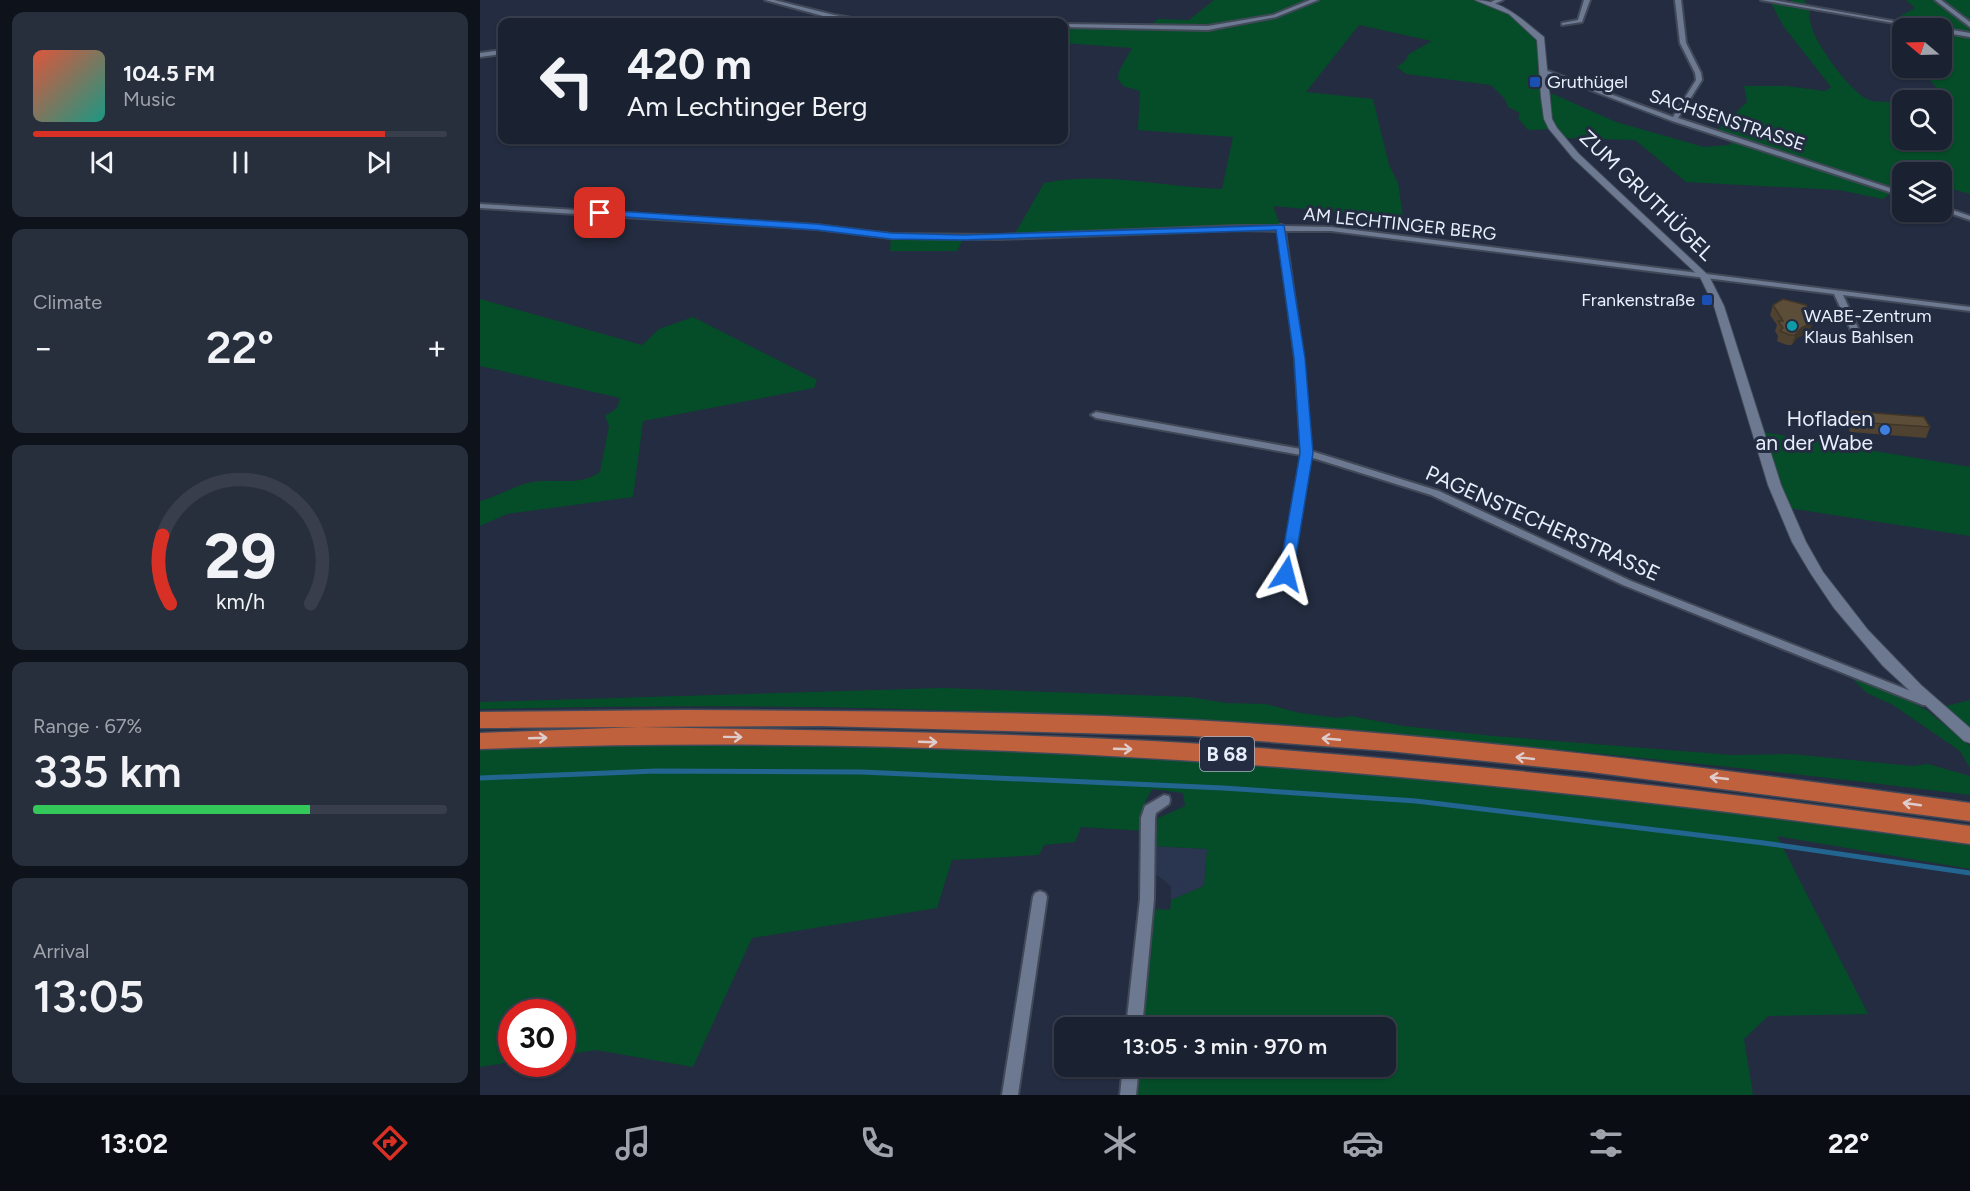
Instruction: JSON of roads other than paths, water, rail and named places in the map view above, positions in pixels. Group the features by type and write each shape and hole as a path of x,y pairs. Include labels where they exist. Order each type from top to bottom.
{"highway":[{"name":"B 68","path":"480,720 655,717 835,719 1193,728 1415,746 1744,780 1970,812"},
{"name":"B 68","path":"480,741 639,735 1198,752 1416,768 1741,803 1970,835"}],"street":[{"path":"768,0 842,18"},
{"path":"1068,26 1208,28 1274,16 1314,0"},
{"name":"ZUM GRUTHÜGEL","path":"1478,0 1521,20 1541,39 1548,119 1559,138 1704,276 1719,306 1784,510 1823,584 1927,702 1970,737"},
{"path":"1490,4 1500,0"},
{"path":"1564,24 1580,21 1587,0"},
{"path":"1674,120 1699,80 1698,73 1683,43 1678,0"},
{"path":"1764,0 1892,22"},
{"path":"1938,0 1970,25"},
{"path":"1952,32 1970,34"},
{"path":"480,55 498,53"},
{"name":"SACHSENSTRASSE","path":"1543,71 1674,120 1892,191"},
{"name":"AM LECHTINGER BERG","path":"480,206 817,227 902,236 1000,237 1281,227 1355,231 1704,276"},
{"path":"1952,212 1970,218"},
{"path":"1281,227 1299,358 1306,453 1286,574"},
{"path":"1704,276 1970,309"},
{"path":"1837,292 1859,339"},
{"name":"PAGENSTECHERSTRASSE","path":"1096,415 1306,453 1435,493 1627,583 1927,702"},
{"path":"1135,1017 1147,899 1148,819 1150,810 1164,800"},
{"path":"1010,1095 1040,897"},
{"path":"1128,1095 1130,1077"}],"waterway":[{"path":"480,778 656,771 862,772 1223,788 1416,801 1764,843 1970,873"}],"place":[{"name":"Gruthügel","path":"1535,82"},
{"name":"Frankenstraße","path":"1707,300"},
{"name":"WABE-Zentrum Klaus Bahlsen","path":"1792,326"},
{"name":"Hofladen an der Wabe","path":"1885,430"}]}
